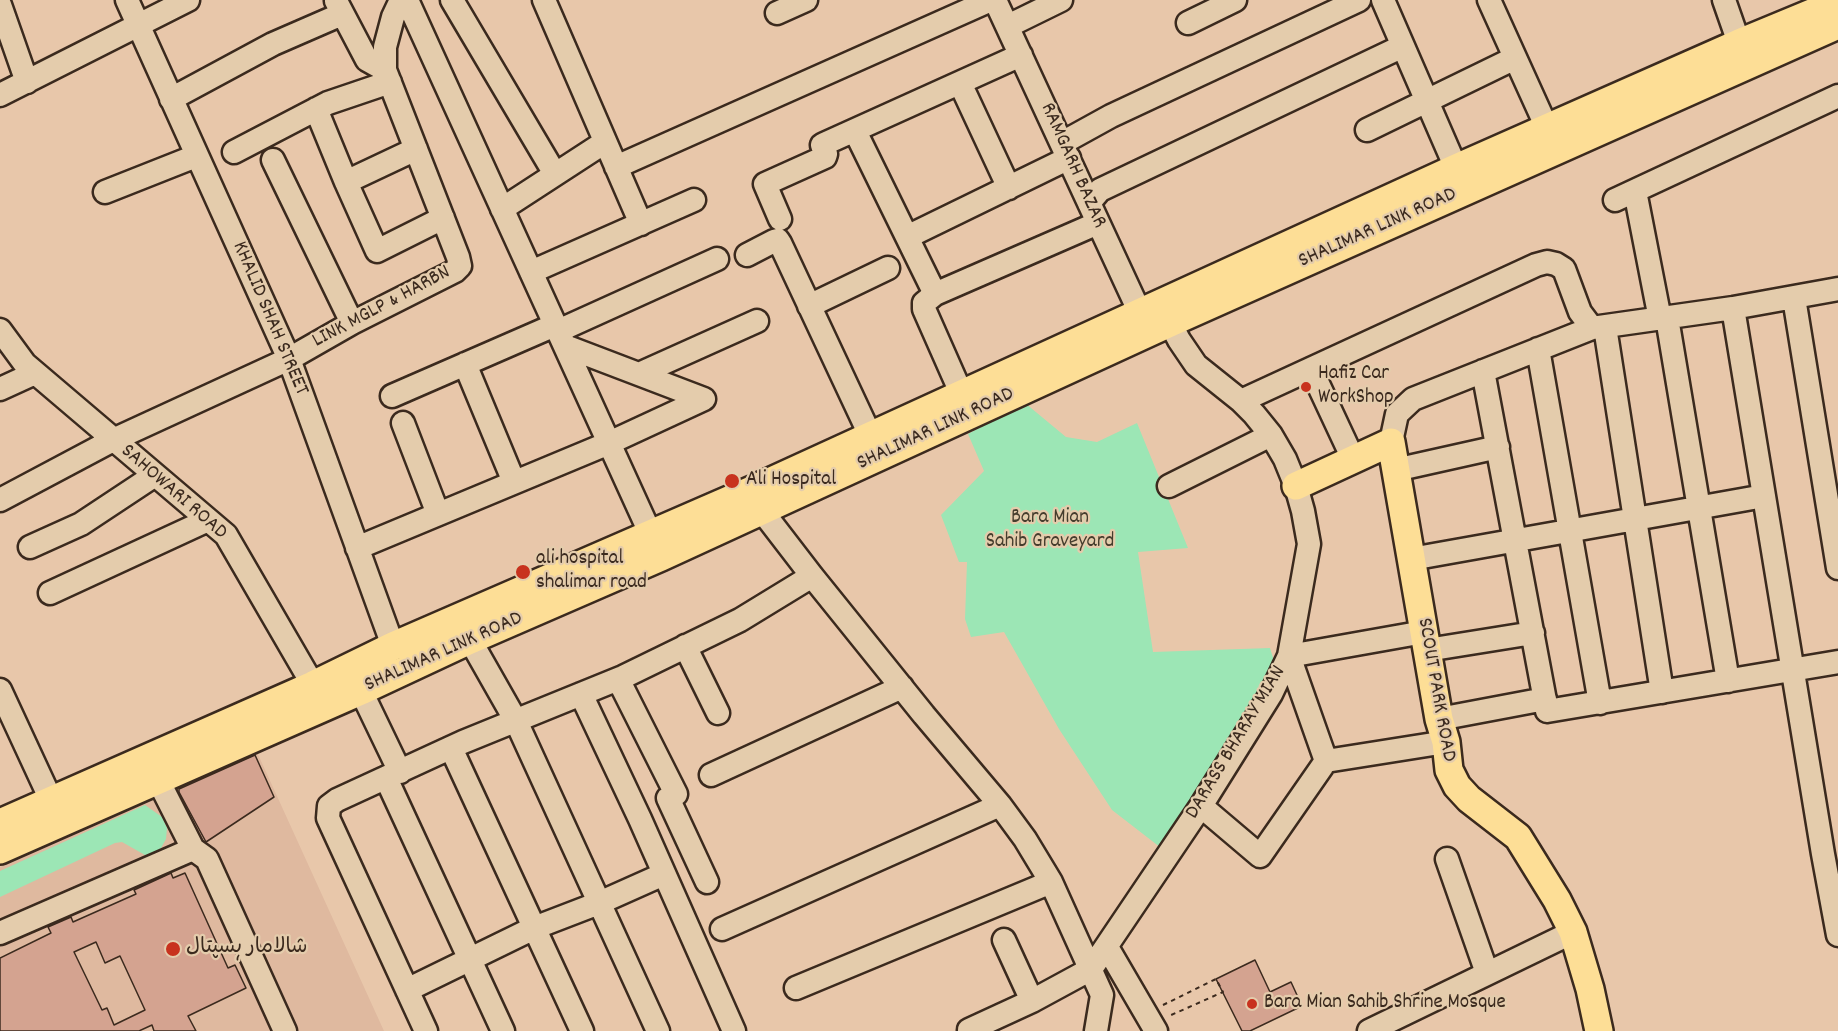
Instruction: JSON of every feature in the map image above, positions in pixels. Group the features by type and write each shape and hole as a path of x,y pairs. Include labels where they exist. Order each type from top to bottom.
{"main road":[{"name":"SHALIMAR LINK ROAD","path":"0,824 51,800 171,766 361,691 470,640 661,557 870,435 963,394 1155,318 1456,168 1739,43 1838,2"},
{"name":"SHALIMAR LINK ROAD","path":"0,850 171,766 313,685 393,646 651,535 757,500 1155,318 1838,25"},
{"path":"1296,486 1391,442"},
{"name":"SCOUT PARK ROAD","path":"1391,442 1449,770 1457,786 1469,799 1518,837 1557,900 1573,932 1590,989 1599,1031"}],"street":[{"name":"KHALID SHAH STREET","path":"127,0 289,358 393,646"},
{"path":"0,95 188,0"},
{"name":"LINK MGLP & HARBN","path":"0,500 113,440 289,358 455,271 460,266 388,76 385,47 393,17 401,0"},
{"path":"407,0 651,535"},
{"path":"452,0 555,174"},
{"path":"544,0 640,224"},
{"path":"777,13 804,0"},
{"path":"616,166 990,0"},
{"name":"RAMGARH BAZAR","path":"995,0 1066,150 1093,213 1155,318"},
{"path":"1008,26 1061,0"},
{"path":"1188,23 1235,0"},
{"path":"907,237 1009,188 1066,150 1111,116 1359,0"},
{"path":"1383,0 1456,168"},
{"path":"1489,0 1547,128"},
{"path":"1724,0 1739,43"},
{"path":"0,5 27,82"},
{"path":"171,99 339,7 367,60 388,76 315,109 234,152"},
{"path":"963,394 923,305 935,294 1093,213 1100,190 1403,46"},
{"path":"780,219 765,184 825,157 822,145 1022,55"},
{"path":"1367,130 1515,58"},
{"path":"960,83 1009,188"},
{"path":"1728,681 1664,318 1625,196 1838,96"},
{"path":"315,109 377,251 443,218"},
{"path":"855,130 935,294"},
{"path":"502,209 605,142"},
{"path":"346,182 416,149"},
{"path":"105,192 196,156"},
{"path":"273,160 352,323"},
{"path":"531,272 694,200"},
{"path":"747,255 778,240 870,435"},
{"path":"392,396 465,364 559,334 717,260"},
{"path":"1241,401 1536,265 1547,262 1564,269 1580,312 1598,328 1635,519 1662,692"},
{"path":"808,306 888,268"},
{"path":"1391,442 1396,414 1413,399 1538,349 1598,328 1838,290"},
{"path":"1794,298 1830,470 1838,568"},
{"path":"1733,308 1792,670 1830,853 1838,935"},
{"name":"DARASS BHARAY MIAN","path":"1099,957 1201,806 1271,694 1289,656 1309,544 1296,486 1285,459 1271,435 1241,401 1196,365 1179,340 1155,318"},
{"path":"639,374 757,321"},
{"name":"SAHOWARI ROAD","path":"0,330 25,364 226,535 313,685"},
{"path":"357,548 609,442 704,399 639,374 559,334"},
{"path":"1538,349 1600,703"},
{"path":"465,364 514,482"},
{"path":"1311,369 1354,461"},
{"path":"1484,371 1547,711 1838,662"},
{"path":"0,389 35,373"},
{"path":"403,423 438,514"},
{"path":"1169,486 1271,435"},
{"path":"1395,470 1498,447"},
{"path":"30,547 81,524 154,475"},
{"path":"1411,559 1764,496"},
{"path":"757,500 812,576 1000,805 1025,839 1099,957 1152,1022"},
{"path":"50,593 208,520"},
{"path":"426,1031 328,818 329,806 337,800 451,748 618,679 740,620 812,576"},
{"path":"1326,761 1289,656 1426,641 1533,633"},
{"path":"470,640 516,721 658,1031"},
{"path":"685,646 718,713"},
{"path":"618,679 676,794 668,798 707,882"},
{"path":"711,775 902,687"},
{"path":"0,690 51,800"},
{"path":"361,691 393,775 470,959 503,1031"},
{"path":"581,694 734,1031"},
{"path":"1201,806 1260,856 1326,761 1545,699"},
{"path":"451,748 582,1031"},
{"path":"171,766 193,849 207,859 285,1031"},
{"path":"722,929 1000,805"},
{"path":"0,933 193,849"},
{"path":"1447,859 1487,973"},
{"path":"407,990 534,928 600,903 664,874"},
{"path":"796,988 1051,882"},
{"path":"1369,1031 1409,1022 1487,973 1573,932"},
{"path":"1004,940 1032,1001"},
{"path":"967,1030 1032,1001 1099,957"},
{"path":"1096,1031 1102,995 1099,957"}],"path":[{"path":"1216,979 1223,992 1152,1022 1216,979"}],"shaded area":[{"name":"شالامار ہسپتال","path":"256,750 384,1031 0,1031 0,867"}],"green space":[{"name":"Bara Mian Sahib Graveyard","path":"1025,403 1066,437 1097,442 1137,423 1188,548 1138,552 1153,652 1270,648 1274,661 1268,684 1165,851 1112,810 1059,729 1004,632 971,637 965,619 967,562 959,562 941,515 984,471 968,434"},
{"path":"145,805 162,817 167,828 166,839 155,853 145,855 122,842 115,843 0,897 0,871"}],"building":[{"path":"255,755 274,797 206,842 179,789"},
{"path":"171,873 173,878 185,873 228,968 235,965 246,988 188,1016 196,1031 154,1031 152,1025 139,1031 0,1031 0,958 51,933 48,927 71,917 73,922 136,894 134,890","holes":["96,942 105,963 120,956 145,1010 114,1025 107,1008 102,1010 74,952"]},
{"name":"Bara Mian Sahib Shrine Mosque","path":"1255,960 1270,992 1291,982 1302,1006 1250,1031 1242,1031 1216,979"}],"place":[{"name":"Hafiz Car WorkShop","path":"1306,387"},
{"name":"Ali Hospital","path":"732,481"},
{"name":"ali hospital shalimar road","path":"523,572"},
{"name":"شالامار ہسپتال","path":"173,949"},
{"name":"Bara Mian Sahib Shrine Mosque","path":"1252,1004"}]}
